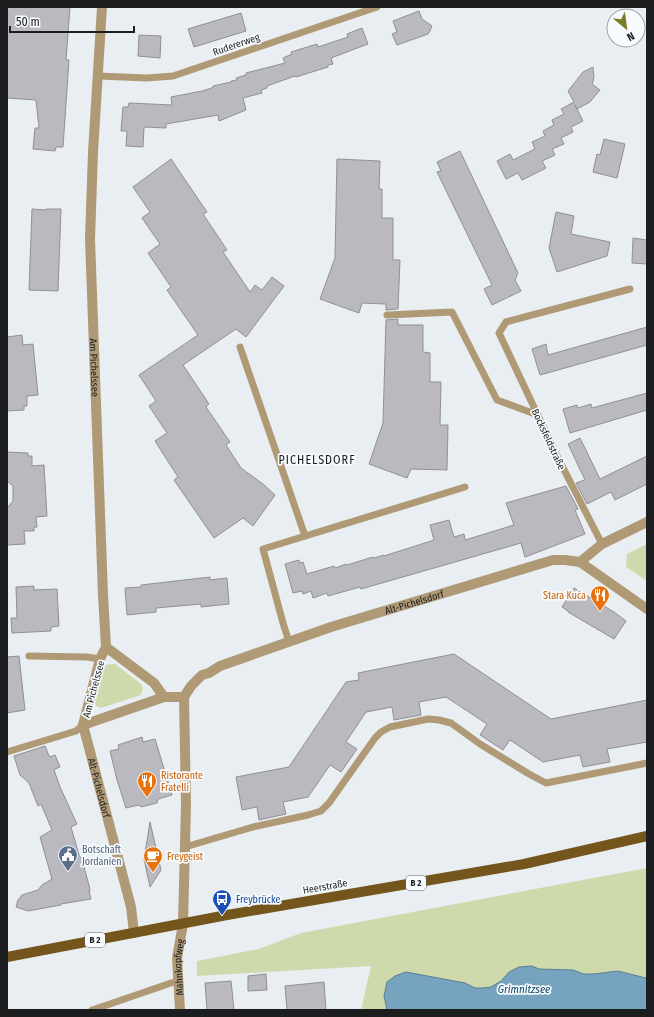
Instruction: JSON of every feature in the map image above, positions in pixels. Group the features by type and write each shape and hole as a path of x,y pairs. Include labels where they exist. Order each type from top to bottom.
{"main road":[{"name":"Heerstraße","path":"7,957 235,914 524,864 647,836"}],"street":[{"name":"Am Pichelssee","path":"83,725 100,659 106,647 90,239 93,152 102,7"},
{"path":"580,562 602,544 647,522"},
{"name":"Alt-Pichelsdorf","path":"184,697 191,686 202,675 209,673 220,666 332,627 553,560 580,562 647,608"},
{"path":"106,647 154,684 164,697"},
{"path":"83,725 164,697 184,697 186,805 183,924"},
{"name":"Alt-Pichelsdorf","path":"83,725 131,908 134,933"},
{"name":"Mahnkopfweg","path":"180,1010 177,958 183,924"}],"lane":[{"name":"Rudererweg","path":"98,76 147,78 173,76 377,7"},
{"name":"Bocksfeldstraße","path":"602,544 558,458 499,333 506,322 630,289"},
{"path":"387,315 452,312 497,400 538,415"},
{"path":"240,347 305,536"},
{"path":"289,642 264,549 465,487"},
{"path":"29,656 87,657 100,659"},
{"path":"184,847 253,826 308,815 320,811 329,803 375,738 381,732 390,727 428,720 439,720 451,723 529,774 546,783 647,763"},
{"path":"7,752 76,731 83,725"},
{"path":"92,1010 107,1006 171,982 178,981"}],"green space":[{"path":"647,544 647,581 626,567 627,554"},
{"path":"115,664 141,684 143,689 141,695 101,708 96,706 94,700 104,665"},
{"path":"647,868 647,978 618,971 584,974 573,970 539,969 532,966 519,967 509,972 501,981 491,987 475,988 465,983 406,972 384,996 387,1010 361,1010 371,966 197,976 197,961 259,949 301,933"}],"water":[{"name":"Grimnitzsee","path":"532,966 539,969 573,970 584,974 618,971 647,978 647,1010 387,1010 384,996 387,982 395,976 406,972 465,983 475,988 483,988 491,987 501,981 509,972 519,967"}],"building":[{"path":"7,7 70,7 66,60 69,60 63,147 56,147 55,151 33,149 35,128 39,128 36,100 7,98"},
{"path":"419,11 422,19 432,26 430,31 428,34 397,45 392,34 397,32 393,21"},
{"path":"241,13 246,31 194,47 188,29"},
{"path":"362,28 368,44 331,58 333,64 328,65 328,67 296,77 295,76 267,86 267,88 261,90 262,93 243,98 246,110 219,121 218,115 166,124 166,128 144,127 143,147 126,146 127,131 121,131 123,107 128,107 129,103 172,105 171,97 202,91 212,88 213,86 237,80 236,78 246,75 246,73 285,63 283,58 292,54 291,52 317,44 318,47 348,37 347,34"},
{"path":"139,35 161,36 160,58 138,56"},
{"path":"593,67 594,78 592,84 600,90 590,102 577,109 583,121 571,127 573,132 561,138 564,144 552,149 555,155 542,161 546,168 522,180 518,173 506,179 497,161 510,154 513,160 535,149 532,142 545,136 543,131 554,125 552,120 564,114 561,109 574,102 568,91 583,72"},
{"path":"604,139 625,144 617,178 593,172 597,154 600,155"},
{"path":"460,151 518,273 515,280 521,291 492,305 484,289 492,285 437,172 441,171 437,162"},
{"path":"171,159 207,212 203,214 227,250 223,252 250,292 255,285 262,290 272,277 284,286 246,337 236,329 183,365 209,404 206,407 230,442 226,445 241,468 275,495 253,526 243,518 214,538 174,480 178,477 155,441 167,433 149,406 156,401 139,375 198,335 167,290 171,287 148,253 160,244 142,218 150,212 133,187"},
{"path":"337,159 380,161 379,189 382,189 382,218 393,218 393,260 400,260 398,309 386,310 386,304 362,303 359,313 320,299 335,258"},
{"path":"32,209 61,209 58,291 29,290"},
{"path":"556,212 574,216 571,234 610,242 607,256 557,272 549,248"},
{"path":"633,238 647,240 647,264 632,263"},
{"path":"398,319 398,325 423,325 423,352 430,353 430,382 441,382 440,425 448,425 447,470 411,469 407,478 369,464 383,423 386,320"},
{"path":"647,327 647,345 540,375 532,349 546,344 548,355"},
{"path":"22,335 23,345 33,344 38,395 27,396 27,406 24,406 24,410 7,411 7,337"},
{"path":"647,393 647,410 570,433 563,409 577,405 578,408 591,404 592,408"},
{"path":"580,438 600,479 647,456 647,484 615,500 611,492 587,504 576,483 585,480 568,444"},
{"path":"7,452 28,453 28,456 32,456 32,466 44,465 47,516 36,517 37,527 34,527 34,531 24,531 25,544 7,545 7,508 13,501 13,486 7,481"},
{"path":"566,486 578,509 575,510 585,534 525,557 521,543 361,589 360,587 328,596 327,593 313,598 311,591 303,594 302,591 293,593 285,564 299,560 300,563 303,562 307,574 334,566 335,568 373,557 384,556 434,540 430,525 449,520 454,537 464,534 465,540 514,525 506,503"},
{"path":"210,577 210,580 227,578 229,604 201,607 201,604 156,608 156,612 127,615 125,588"},
{"path":"34,586 34,590 57,589 59,626 51,627 51,631 12,633 11,618 17,618 16,587"},
{"path":"574,588 626,621 614,639 562,607"},
{"path":"454,654 551,719 647,700 647,742 607,749 610,762 583,767 580,755 543,762 510,740 503,750 480,735 487,724 446,697 419,702 421,715 394,720 392,707 366,712 346,742 357,749 341,772 330,765 308,797 283,802 286,814 259,820 257,807 242,810 236,777 289,767 346,682 359,680 358,673"},
{"path":"19,656 25,710 7,713 7,657"},
{"path":"142,737 143,742 155,739 172,795 158,799 157,803 141,807 139,805 126,808 110,751 119,749 118,745"},
{"path":"45,746 50,757 55,755 60,767 54,770 77,824 71,827 89,885 91,899 28,911 16,907 18,900 22,895 38,890 42,885 52,879 40,837 52,830 41,804 38,806 29,783 20,775 14,756"},
{"path":"150,822 161,870 150,887 144,859"},
{"path":"266,974 267,990 248,991 248,976"},
{"path":"231,981 234,1010 207,1010 205,983"},
{"path":"324,982 326,1010 287,1010 285,986"}],"place":[{"name":"Stara Kuća","path":"600,612"},
{"name":"Ristorante Fratelli","path":"147,798"},
{"name":"Botschaft Jordanien","path":"68,872"},
{"name":"Freygeist","path":"153,873"},
{"name":"Freybrücke","path":"222,916"}],"district":[{"name":"PICHELSDORF","path":"317,460"}]}
